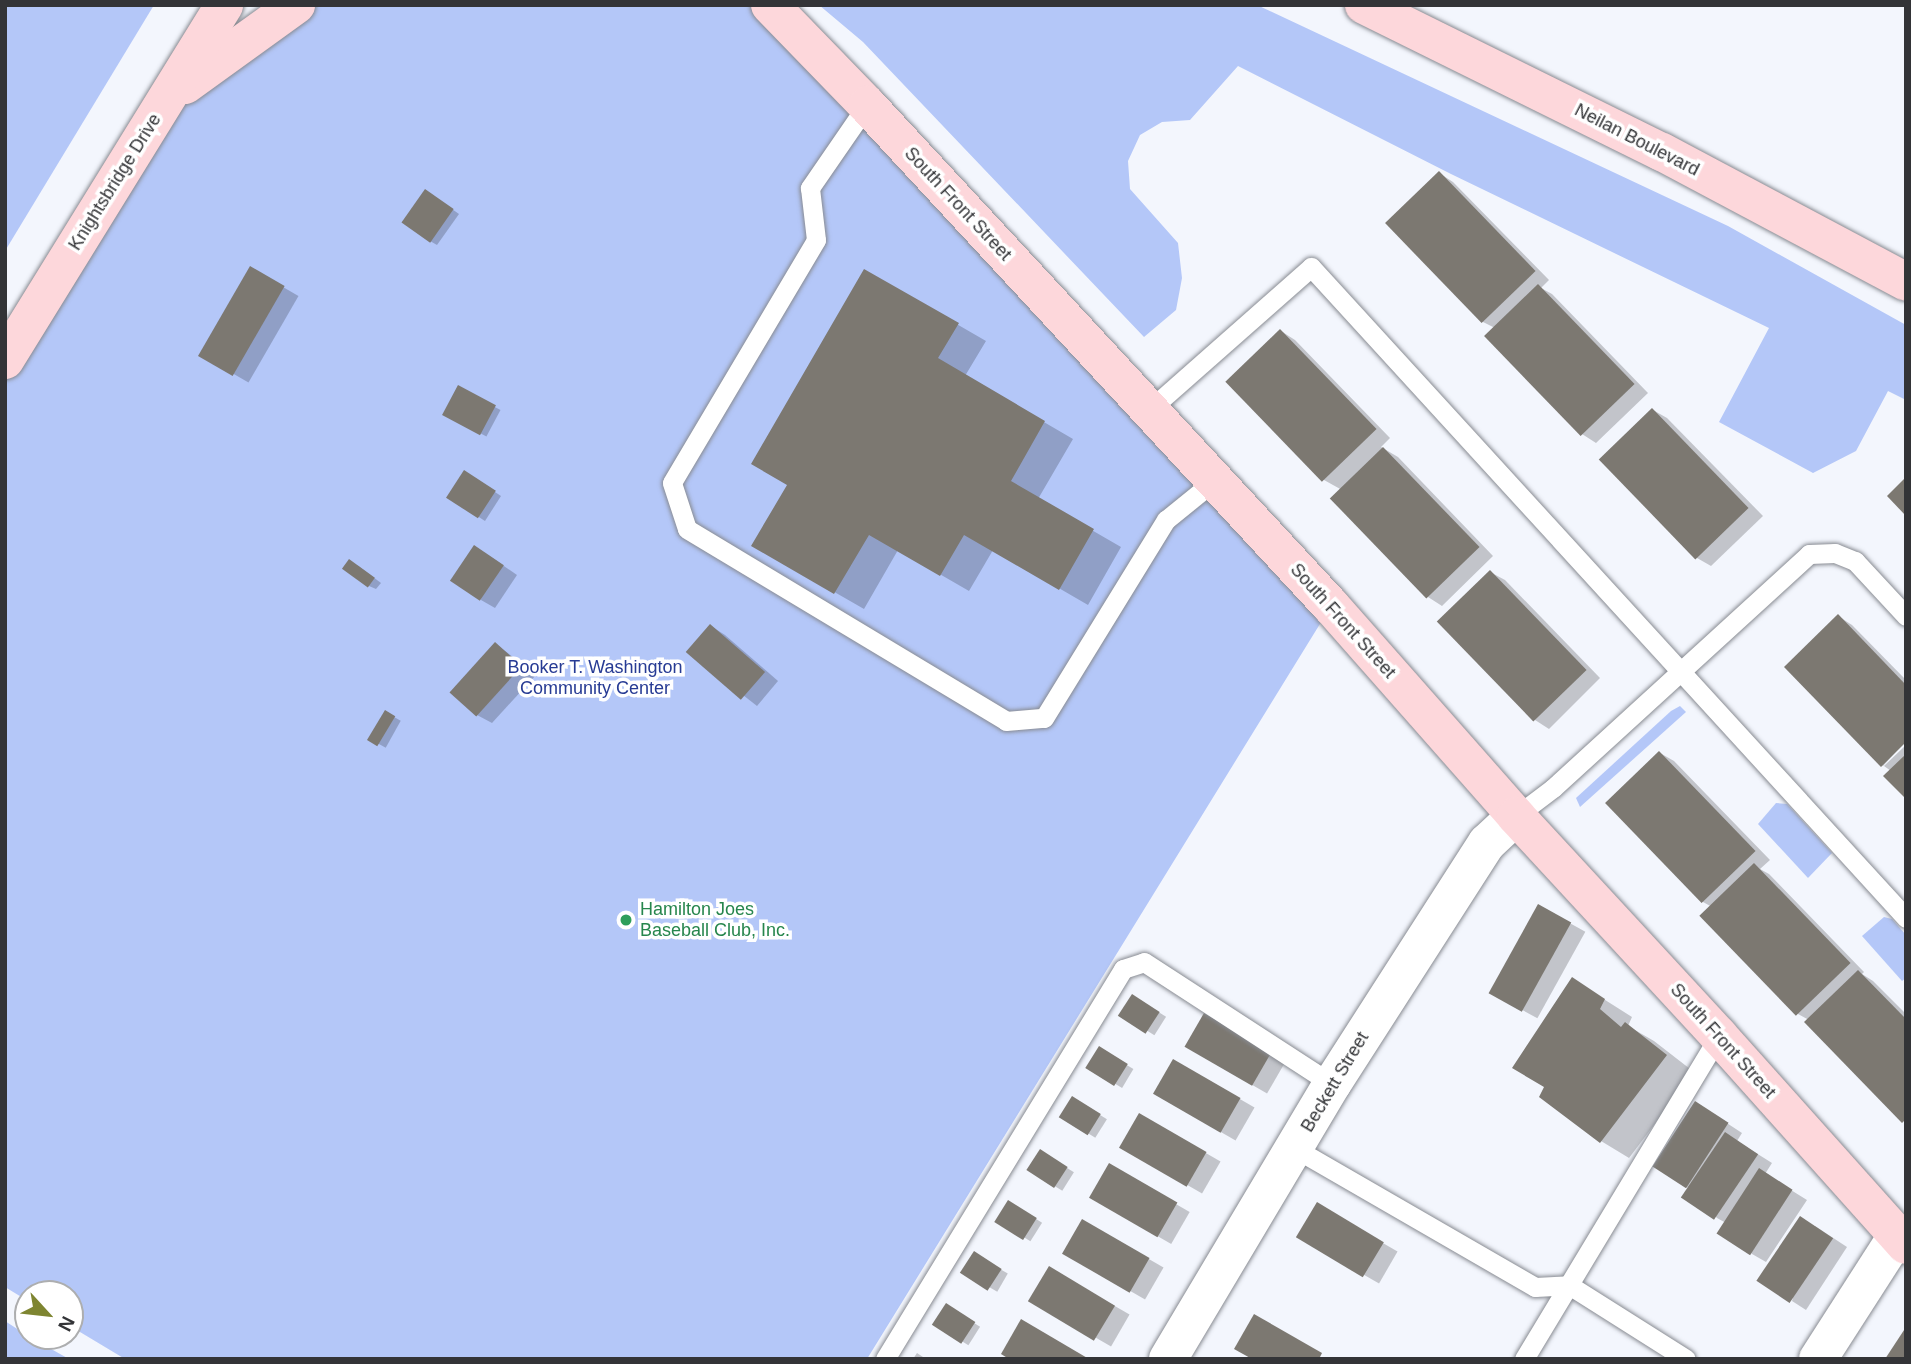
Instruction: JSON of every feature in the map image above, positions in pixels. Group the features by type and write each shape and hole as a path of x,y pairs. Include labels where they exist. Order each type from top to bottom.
{"street":[{"name":"Knightsbridge Drive","path":"5,360 224,5"},
{"path":"166,99 296,5"},
{"name":"South Front Street","path":"770,5 867,105 1331,606 1516,816 1903,1236"},
{"name":"Neilan Boulevard","path":"1364,5 1662,152 1906,282"},
{"name":"Beckett Street","path":"1168,1359 1296,1149 1332,1084 1488,842 1516,816"},
{"path":"1818,1359 1903,1236"}],"lane":[{"path":"867,105 810,188 816,240 673,483 687,529 1006,721 1044,718 1166,520 1214,481"},
{"path":"1149,410 1311,267 1906,918"},
{"path":"1516,816 1553,788 1809,554 1835,552 1855,561 1906,616"},
{"path":"885,1359 1123,968 1144,962 1332,1084"},
{"path":"1524,1359 1719,1036"},
{"path":"1296,1149 1535,1287 1569,1285 1686,1359"}],"green space":[{"path":"5,5 154,5 5,251"},
{"name":"Booker T. Washington Community Center","path":"296,5 770,5 1331,606 867,1359 125,1359 84,1334 84,1280 14,1280 14,1292 5,1287 5,360 166,99"},
{"path":"819,5 1257,5 1728,226 1906,325 1906,400 1888,391 1856,451 1813,473 1719,422 1769,328 1451,174 1238,66 1190,120 1162,122 1140,135 1128,161 1130,189 1178,243 1182,278 1176,310 1144,337 863,42"},
{"path":"1680,706 1686,712 1580,807 1576,798 1671,711"},
{"path":"1776,803 1787,804 1832,853 1808,878 1758,824"},
{"path":"1884,917 1892,919 1906,935 1906,978 1902,981 1862,936"},
{"path":"5,1321 14,1327 14,1350 53,1350 69,1359 5,1359"}],"building":[{"path":"1439,171 1536,271 1482,323 1385,223"},
{"path":"425,189 454,209 430,243 401,223"},
{"path":"250,266 285,286 233,376 198,356"},
{"path":"864,269 959,323 938,358 1045,421 1011,481 1094,529 1059,590 964,535 940,576 869,535 834,594 751,546 787,485 751,464"},
{"path":"1538,284 1635,384 1581,436 1484,336"},
{"path":"1280,329 1377,429 1322,482 1225,382"},
{"path":"458,385 496,405 480,435 442,415"},
{"path":"1652,408 1749,508 1695,559 1599,459"},
{"path":"1383,447 1480,547 1426,598 1330,498"},
{"path":"464,470 496,491 478,518 446,498"},
{"path":"1906,477 1906,516 1887,496"},
{"path":"474,545 504,565 480,601 450,581"},
{"path":"349,559 375,578 368,588 342,569"},
{"path":"1490,570 1587,670 1533,721 1437,621"},
{"path":"1838,614 1906,685 1906,742 1881,767 1784,667"},
{"path":"710,624 765,672 741,700 686,652"},
{"path":"495,642 522,666 476,717 449,693"},
{"path":"385,710 395,716 377,746 367,740"},
{"path":"1659,751 1756,851 1702,903 1605,803"},
{"path":"1906,754 1906,799 1883,776"},
{"path":"1754,863 1851,963 1796,1016 1699,916"},
{"path":"1538,904 1571,922 1522,1012 1489,993"},
{"path":"1858,970 1906,1019 1906,1119 1902,1123 1804,1022"},
{"path":"1572,977 1605,999 1600,1009 1621,1027 1625,1022 1667,1055 1600,1143 1539,1097 1544,1087 1512,1068"},
{"path":"1132,994 1160,1012 1146,1034 1118,1016"},
{"path":"1204,1013 1272,1052 1252,1086 1184,1047"},
{"path":"1099,1046 1128,1064 1114,1086 1085,1068"},
{"path":"1173,1059 1241,1098 1221,1133 1153,1094"},
{"path":"1072,1096 1101,1114 1088,1135 1059,1117"},
{"path":"1695,1101 1729,1123 1686,1188 1653,1166"},
{"path":"1139,1113 1207,1152 1187,1187 1119,1148"},
{"path":"1725,1132 1758,1154 1714,1220 1681,1197"},
{"path":"1040,1149 1068,1167 1054,1188 1026,1170"},
{"path":"1109,1163 1177,1202 1157,1237 1089,1198"},
{"path":"1759,1168 1793,1190 1750,1255 1717,1233"},
{"path":"1008,1200 1037,1218 1023,1240 994,1222"},
{"path":"1317,1202 1384,1242 1363,1277 1296,1237"},
{"path":"1800,1216 1833,1238 1790,1303 1756,1281"},
{"path":"1082,1219 1150,1258 1130,1293 1062,1254"},
{"path":"974,1251 1002,1269 988,1291 960,1273"},
{"path":"1049,1266 1115,1306 1094,1341 1028,1301"},
{"path":"946,1303 975,1322 961,1344 932,1325"},
{"path":"1254,1314 1322,1353 1319,1359 1252,1359 1234,1349"},
{"path":"1021,1319 1089,1359 1009,1359 1001,1354"},
{"path":"1906,1327 1906,1359 1885,1359"}],"place":[{"name":"Hamilton Joes Baseball Club, Inc.","path":"626,920"}]}
